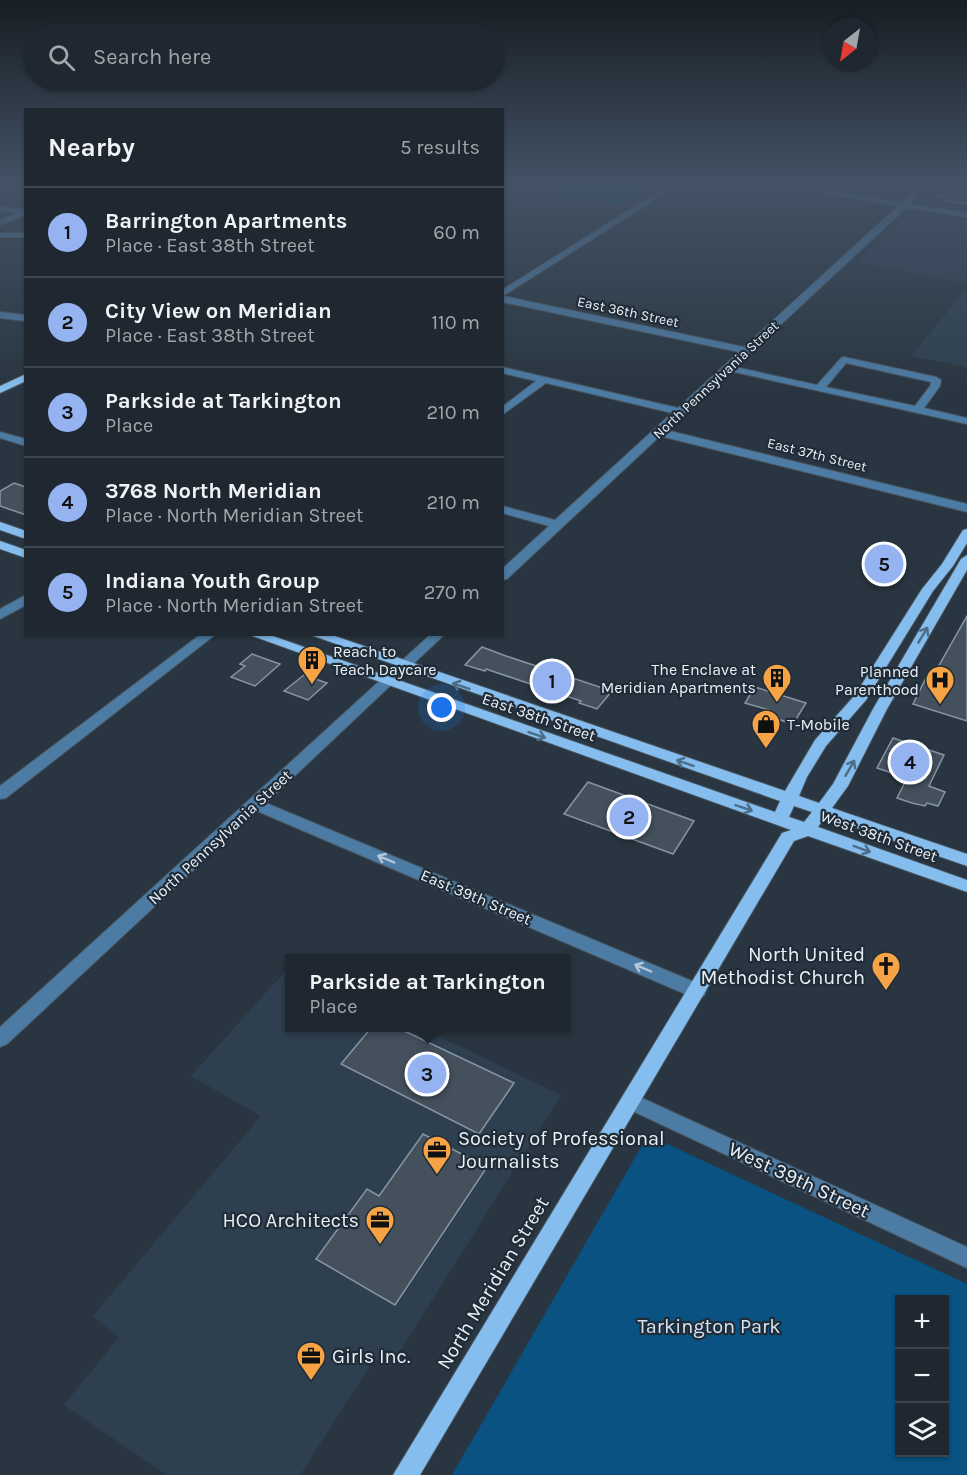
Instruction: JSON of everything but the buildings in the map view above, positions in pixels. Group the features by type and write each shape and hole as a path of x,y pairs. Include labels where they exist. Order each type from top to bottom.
{"main road":[{"path":"0,390 24,378"},
{"path":"0,526 24,534"},
{"name":"North Meridian Street","path":"406,1475 696,991 784,829 789,799 799,777 820,743 861,697 928,589 947,566 967,532"},
{"path":"0,544 24,553"},
{"path":"784,829 807,830 844,779 880,709 967,560"},
{"name":"East 38th Street","path":"260,636 784,829"},
{"name":"East 38th Street","path":"320,636 789,799"},
{"name":"West 38th Street","path":"789,799 967,860"},
{"name":"West 38th Street","path":"807,830 967,886"}],"street":[{"path":"504,293 568,252"},
{"name":"North Pennsylvania Street","path":"504,574 854,252"},
{"name":"East 36th Street","path":"504,299 747,351"},
{"path":"0,315 24,318"},
{"path":"819,388 844,360 936,380 935,386 918,410"},
{"path":"728,368 967,420"},
{"path":"504,370 680,412"},
{"path":"504,410 544,380"},
{"name":"East 37th Street","path":"659,432 967,508"},
{"path":"0,435 24,442"},
{"path":"504,510 558,525"},
{"path":"0,615 24,600"},
{"path":"0,794 207,636"},
{"name":"North Pennsylvania Street","path":"0,1039 437,636"},
{"name":"East 39th Street","path":"255,804 696,991"},
{"name":"West 39th Street","path":"631,1101 967,1258"}],"shaded area":[{"path":"868,252 967,252 967,283 857,262"},
{"path":"967,288 967,367 911,356"},
{"path":"285,971 285,1032 429,1032 561,1095 390,1367 375,1358 300,1475 167,1475 64,1405 119,1337 93,1316 261,1116 191,1076"}],"green space":[{"name":"Tarkington Park","path":"648,1135 967,1284 967,1475 452,1475"}],"place":[{"name":"Indiana Youth Group","path":"884,564"},
{"name":"Barrington Apartments","path":"552,681"},
{"name":"Reach to Teach Daycare","path":"312,686"},
{"name":"The Enclave at Meridian Apartments","path":"777,704"},
{"name":"Planned Parenthood","path":"940,706"},
{"name":"T-Mobile","path":"766,750"},
{"name":"3768 North Meridian","path":"910,762"},
{"name":"City View on Meridian","path":"629,817"},
{"name":"North United Methodist Church","path":"886,992"},
{"name":"Parkside at Tarkington","path":"427,1074"},
{"name":"Society of Professional Journalists","path":"437,1176"},
{"name":"HCO Architects","path":"380,1246"},
{"name":"Girls Inc.","path":"311,1382"}]}
